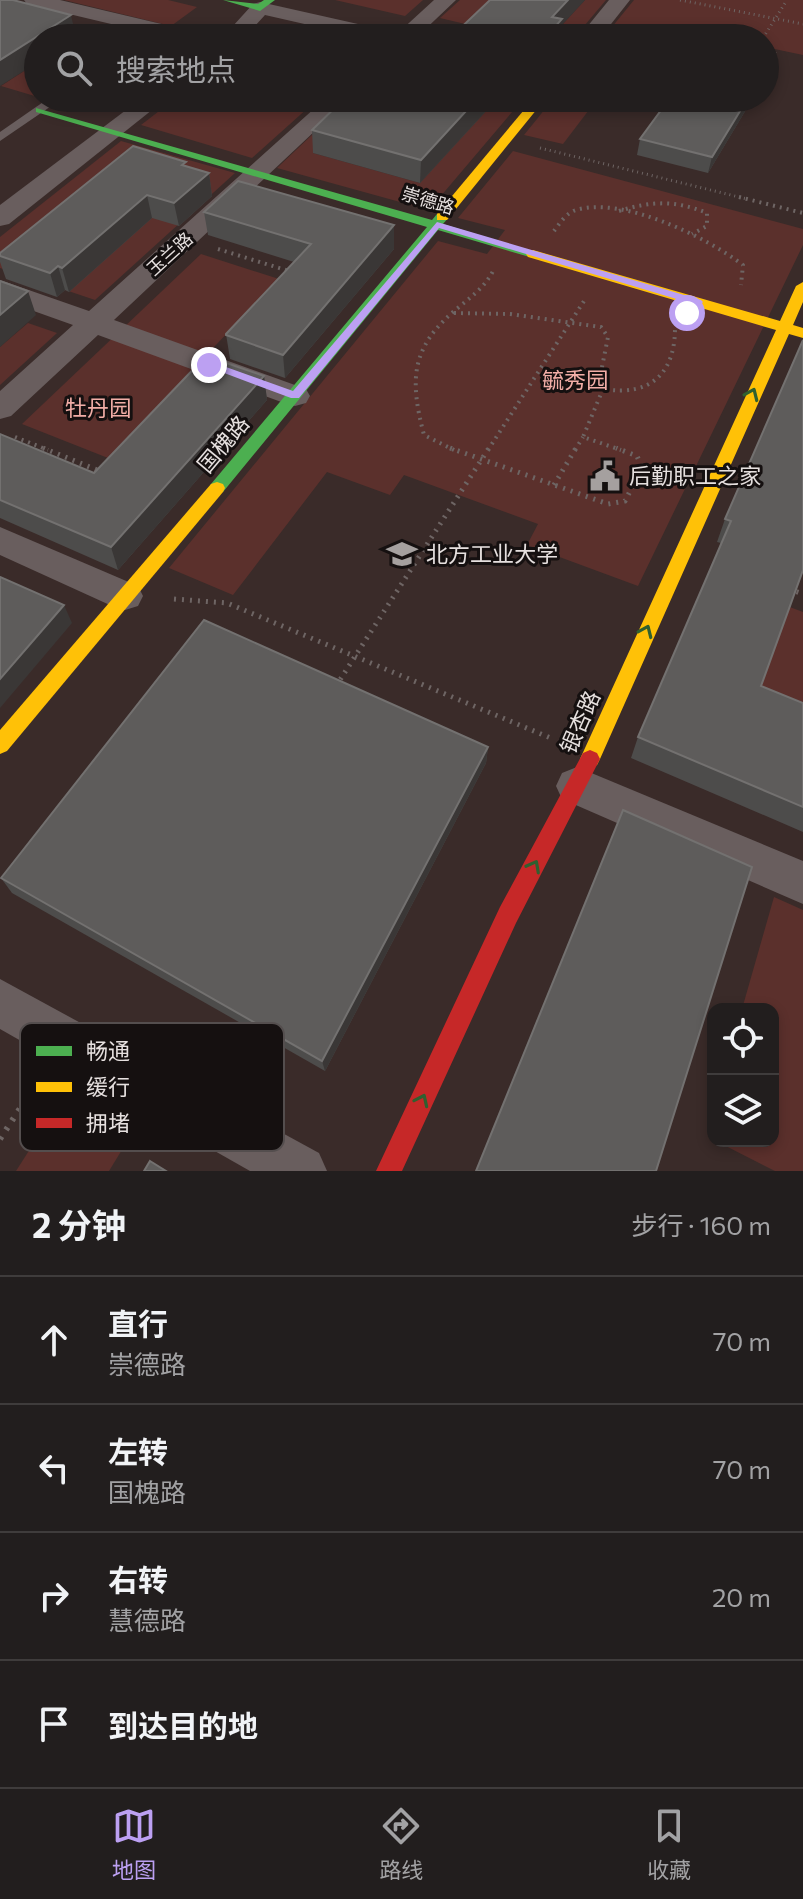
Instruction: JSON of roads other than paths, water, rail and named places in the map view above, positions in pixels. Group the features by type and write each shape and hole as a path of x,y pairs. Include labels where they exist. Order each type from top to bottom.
{"street":[{"path":"34,0 118,24"},
{"path":"228,0 265,4 341,24"},
{"path":"419,24 446,0"},
{"path":"600,24 620,0"},
{"path":"246,24 265,4"},
{"name":"崇德路","path":"47,112 803,333"},
{"path":"0,218 138,112"},
{"name":"玉兰路","path":"0,408 324,112"},
{"name":"国槐路","path":"0,745 295,396 529,112"},
{"name":"银杏路","path":"389,1171 508,915 584,771 803,286"},
{"path":"0,289 295,396"},
{"path":"0,540 125,596"},
{"path":"584,771 803,883"},
{"path":"0,1003 37,1023"},
{"path":"265,1151 301,1171"}],"lane":[{"path":"0,137 37,112"}],"place":[{"name":"后勤职工之家","path":"605,476"},
{"name":"北方工业大学","path":"402,554"}],"park label":[{"name":"毓秀园","path":"575,380"},
{"name":"牡丹园","path":"98,408"}]}
